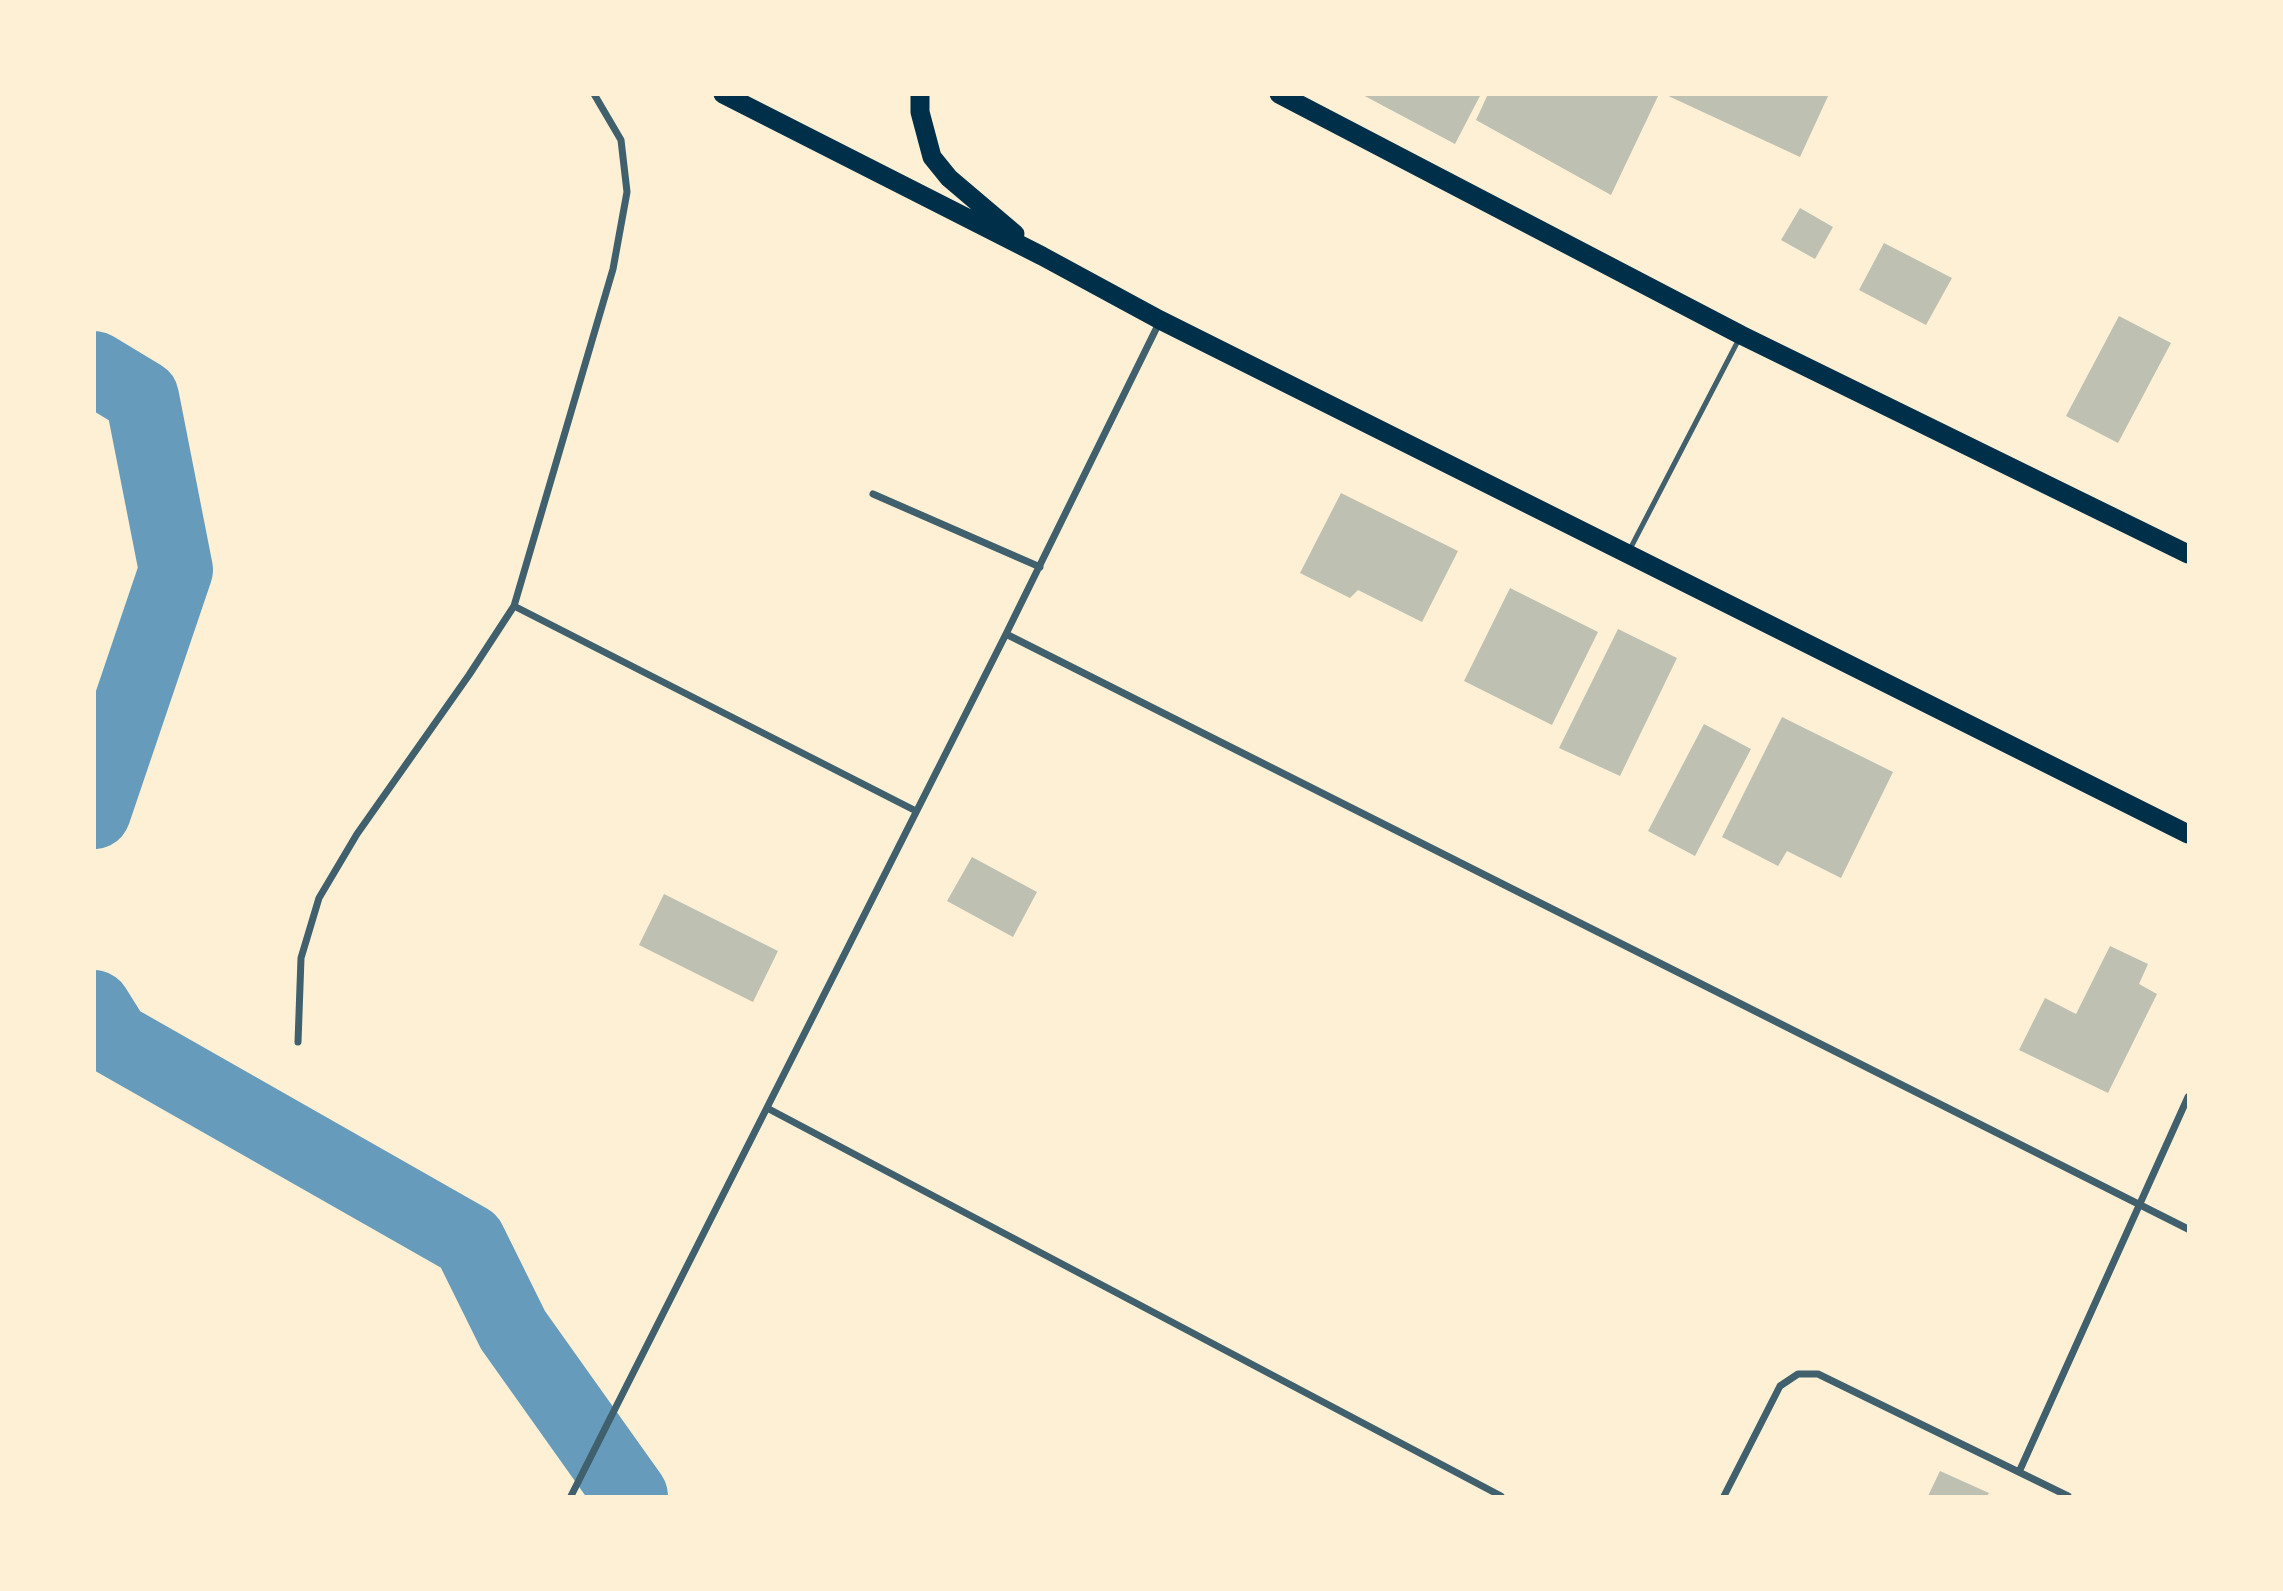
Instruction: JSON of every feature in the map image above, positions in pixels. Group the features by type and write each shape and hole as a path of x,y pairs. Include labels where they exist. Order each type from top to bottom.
{"highway":[{"path":"723,94 1042,256 1160,320 2189,834"},
{"path":"920,94 920,112 932,157 949,178 1042,256"},
{"path":"1279,94 1741,335 2189,554"}],"street":[{"path":"298,1042 301,958 318,898 356,834 469,675 514,606 613,269 627,192 621,140 594,94"},
{"path":"571,1496 1040,567 1160,320"},
{"path":"873,494 1040,567"},
{"path":"514,606 916,811"},
{"path":"1006,634 2189,1229"},
{"path":"2019,1472 2189,1097"},
{"path":"767,1108 1501,1496"},
{"path":"1724,1496 1780,1385 1798,1374 1818,1374 2068,1496"}],"lane":[{"path":"1628,554 1741,335"}],"building":[{"path":"1361,94 1481,94 1455,144"},
{"path":"1488,94 1659,94 1611,195 1476,120"},
{"path":"1664,94 1829,94 1800,157"},
{"path":"1800,208 1833,227 1815,259 1781,240"},
{"path":"1884,243 1952,278 1926,325 1859,290"},
{"path":"2119,316 2171,343 2118,443 2066,416"},
{"path":"1341,493 1458,551 1422,622 1358,590 1350,598 1300,573"},
{"path":"1510,588 1598,632 1552,725 1464,681"},
{"path":"1618,629 1677,658 1620,776 1559,748"},
{"path":"1782,717 1893,772 1841,878 1787,851 1778,866 1722,837"},
{"path":"1704,724 1751,749 1695,856 1648,831"},
{"path":"972,857 1037,892 1013,937 947,901"},
{"path":"664,894 778,951 753,1002 639,945"},
{"path":"2110,946 2148,964 2139,984 2157,994 2108,1093 2019,1050 2045,998 2076,1014"},
{"path":"1940,1471 1989,1493 1987,1496 1928,1496"}],"waterway":[{"path":"94,368 142,397 176,570 94,812"},
{"path":"94,1007 114,1039 469,1241 513,1330 631,1496"}]}
